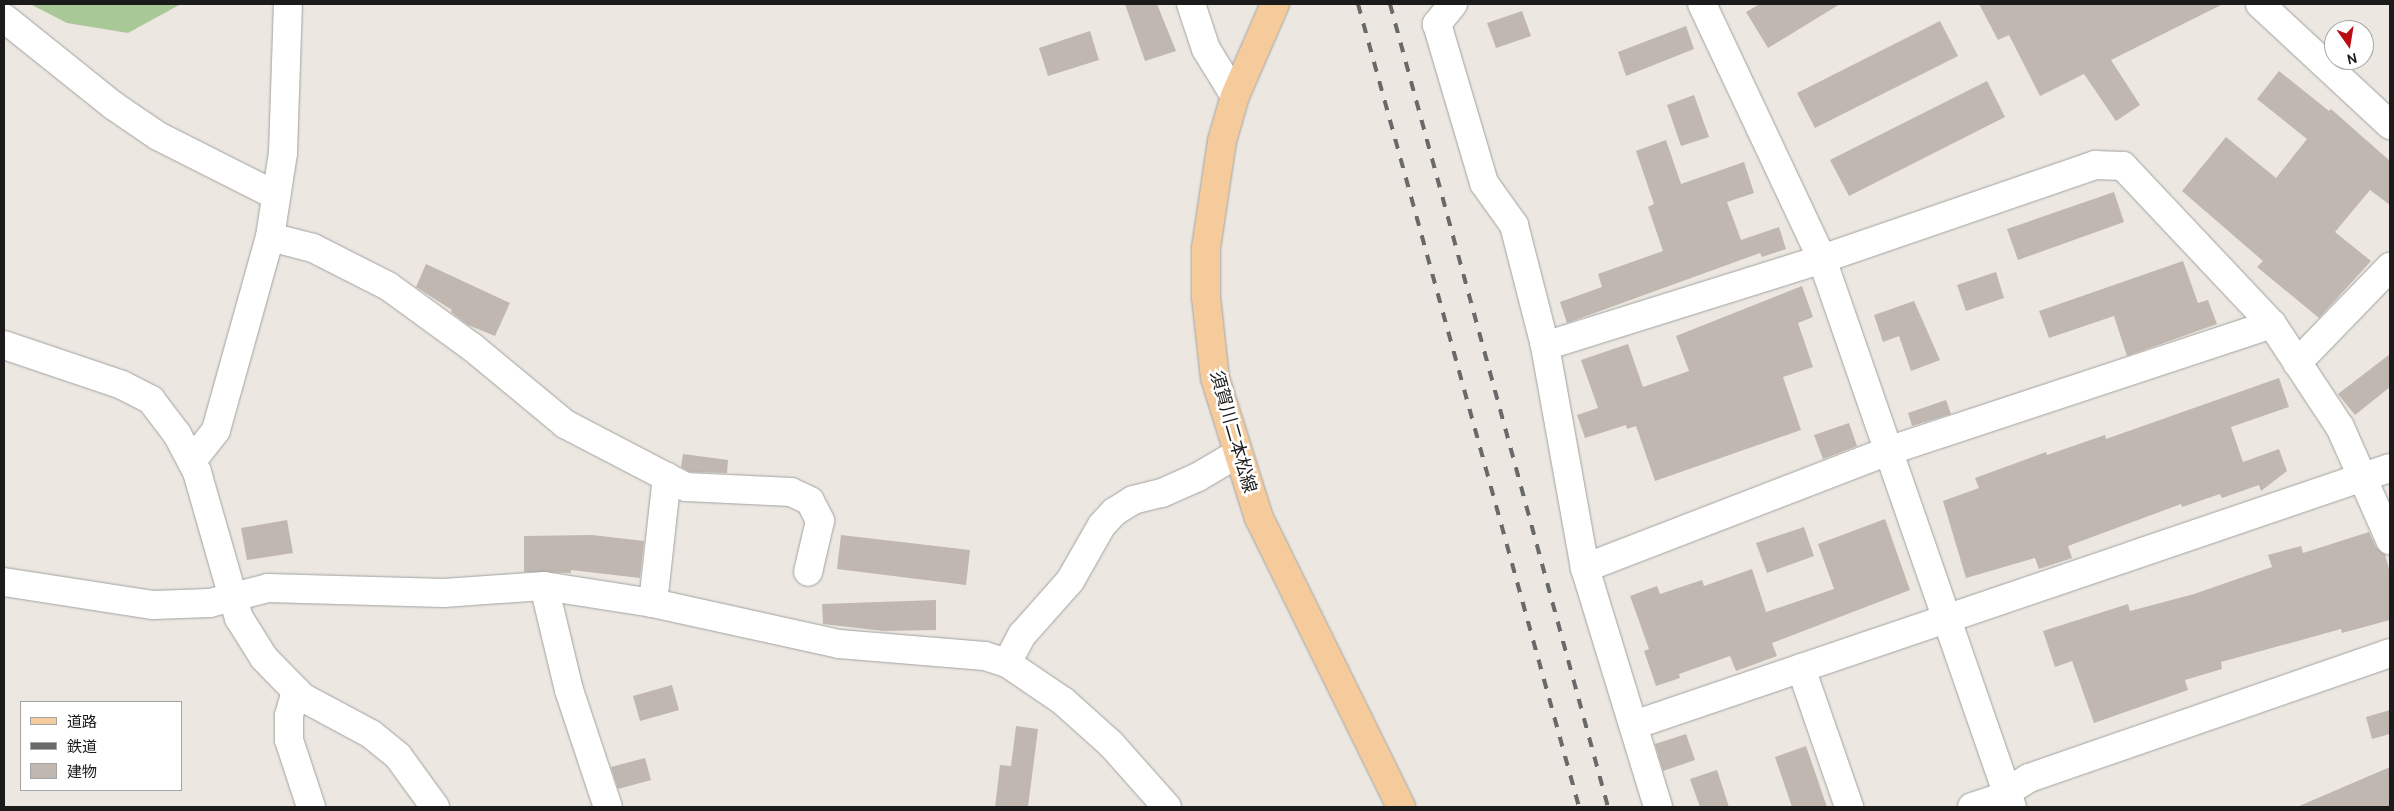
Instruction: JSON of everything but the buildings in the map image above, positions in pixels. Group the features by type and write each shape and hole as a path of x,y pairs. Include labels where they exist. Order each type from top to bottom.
{"main road":[{"name":"須賀川二本松線","path":"1276,4 1235,96 1222,141 1207,238 1206,296 1215,378 1237,454 1281,566 1401,807"}],"street":[{"path":"192,461 216,430 270,236 283,153 288,4"},
{"path":"1191,4 1206,48 1235,96"},
{"path":"1453,4 1437,24 1484,183 1514,225 1545,346 1585,568 1658,807"},
{"path":"1702,4 1822,259 1891,450 1945,617 2010,798"},
{"path":"2260,4 2390,125"},
{"path":"4,18 114,106 158,136 276,195"},
{"path":"1545,346 1822,259 2095,164 2123,166 2272,324 2340,427 2390,540"},
{"path":"270,236 313,248 388,286 472,347 526,395 565,424 686,487 791,492 810,501 820,521 808,572"},
{"path":"2297,363 2390,267"},
{"path":"1585,568 1891,450 2272,324"},
{"path":"4,345 142,394 164,416 192,461 205,489 240,618 264,658 296,691 371,734 398,756 435,807"},
{"path":"1008,663 1022,635 1070,581 1102,525 1114,512 1133,500 1162,493 1198,477 1237,454"},
{"path":"1634,726 1945,617 2390,468"},
{"path":"653,603 667,477"},
{"path":"4,582 153,605 210,603 268,588 444,593 544,586 653,603 839,644 985,656 1008,663 1062,701 1110,744 1167,807"},
{"path":"544,586 569,690 608,807"},
{"path":"1972,807 1994,800 2010,798 2029,778 2390,653"},
{"path":"1801,668 1849,807"},
{"path":"296,691 289,716 289,740 311,807"}],"green space":[{"path":"30,4 181,4 128,33 67,23"}],"railway":[{"path":"1358,4 1579,807"},
{"path":"1390,4 1608,807"}]}
